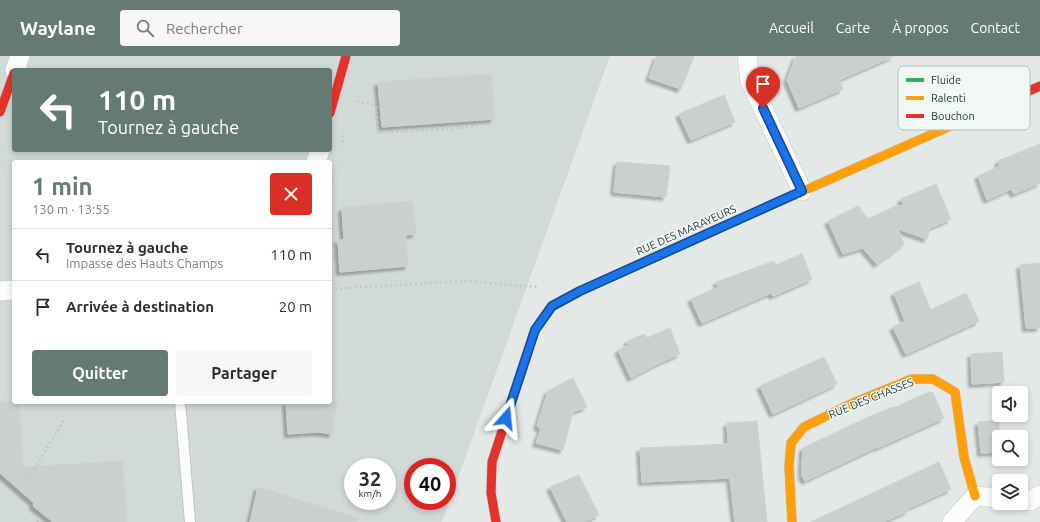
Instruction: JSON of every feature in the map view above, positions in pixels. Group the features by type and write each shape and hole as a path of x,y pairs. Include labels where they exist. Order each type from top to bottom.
{"street":[{"path":"16,68 20,56"},
{"path":"332,106 346,56"},
{"path":"748,56 750,81 802,191"},
{"path":"0,112 12,79"},
{"name":"RUE DES MARAYEURS","path":"1030,90 1040,86"},
{"name":"RUE DES MARAYEURS","path":"496,522 492,493 492,462 535,330 552,306 580,291 940,130"},
{"path":"0,291 12,290"},
{"name":"RUE DES CHASSES","path":"792,522 789,466 791,443 804,428 853,403 912,379 933,379 955,392 961,441 968,477 975,496"},
{"path":"1028,501 1040,495"},
{"path":"952,522 975,496 992,497"}],"lane":[{"path":"180,404 190,522"}],"path":[{"path":"353,100 376,106 378,133 474,127 479,124"},
{"path":"332,289 466,281 543,288"},
{"path":"29,478 64,420"}],"shaded area":[{"path":"0,56 610,56 456,483 456,458 404,458 404,510 446,510 442,522 0,522"}],"building":[{"path":"657,56 694,56 681,89 649,78"},
{"path":"796,56 894,56 839,80 843,89 799,108 787,80"},
{"path":"491,74 494,119 382,127 378,82"},
{"path":"724,95 735,122 691,140 679,114"},
{"path":"1040,144 1040,183 1014,194 1011,189 987,200 978,176 1000,166 998,161"},
{"path":"617,162 670,166 666,197 614,192"},
{"path":"936,184 951,219 930,228 927,239 898,229 904,244 877,264 863,248 843,254 828,221 858,206 868,219 896,206 904,206 901,199"},
{"path":"412,201 416,234 406,235 408,266 340,272 338,240 344,240 342,208"},
{"path":"802,254 812,279 773,296 771,293 702,323 691,299 719,287 716,282 774,261 776,265"},
{"path":"1040,263 1040,328 1026,328 1020,265"},
{"path":"919,282 931,310 966,293 979,321 906,354 893,327 905,321 894,293"},
{"path":"670,328 680,354 631,378 618,350 629,345 627,341 645,334 647,338"},
{"path":"1002,352 1004,382 972,384 971,354"},
{"path":"824,357 837,384 773,414 760,386"},
{"path":"573,378 587,407 573,412 563,450 536,443 541,429 537,426 548,391"},
{"path":"929,392 933,393 944,418 877,447 805,481 802,476 803,448 862,420 893,407 894,408"},
{"path":"0,402 12,402 12,404 19,404 23,467 122,461 127,522 53,522 33,506 34,503 0,473"},
{"path":"332,402 337,402 332,434 318,432 288,434 286,404 332,404"},
{"path":"757,421 767,522 735,522 730,478 642,482 640,448 728,444 727,423"},
{"path":"992,421 992,422 999,422 999,430 992,430 992,452 981,453 978,422"},
{"path":"939,462 951,489 907,509 908,511 883,522 811,522"},
{"path":"579,475 599,515 583,522 567,522 550,487"},
{"path":"258,487 357,518 356,522 250,522"}],"traffic: fast":[{"path":"555,305 580,291 735,221"}],"traffic: slow":[{"path":"735,221 942,130"},
{"path":"792,522 789,466 791,443 804,427 853,403 912,379 933,379 955,392 964,457 975,496"}],"traffic: jam":[{"path":"332,106 346,56"},
{"path":"0,112 12,79"},
{"path":"1030,90 1040,86"},
{"path":"496,522 491,493 492,462 535,330 552,306 555,305"}],"route":[{"path":"506,418 535,330 552,306 580,291 802,191 763,108"}]}
